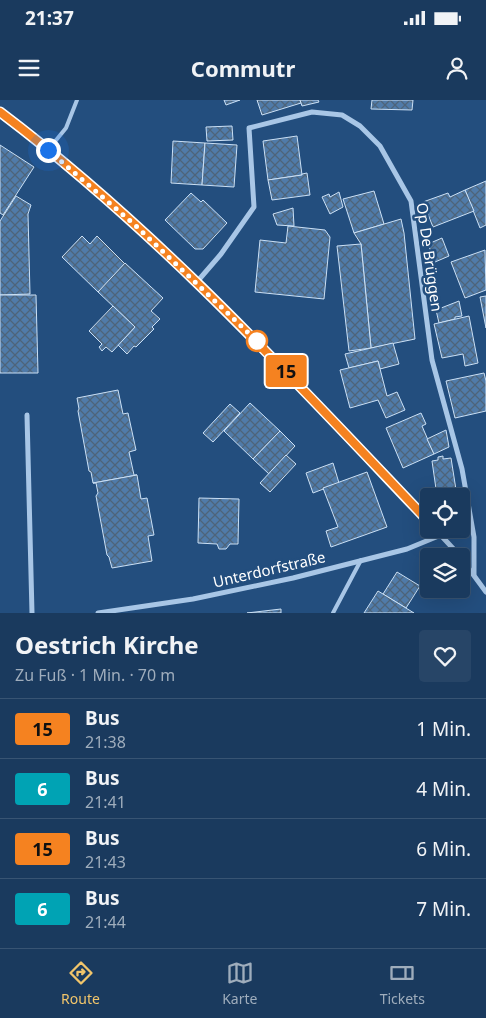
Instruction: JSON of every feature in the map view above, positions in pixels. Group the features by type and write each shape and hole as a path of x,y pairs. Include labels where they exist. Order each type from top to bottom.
{"street":[{"path":"0,112 48,150 136,226 258,342 420,513"},
{"name":"Op De Brüggen","path":"196,283 221,254 254,207 249,128 312,112 342,115 360,126 380,146 411,201 432,360 462,470 474,537 474,574"},
{"path":"27,415 32,613"},
{"name":"Unterdorfstraße","path":"98,613 193,599 293,578 407,549 434,538"},
{"path":"444,538 452,548"},
{"path":"470,569 486,592"}],"lane":[{"path":"48,150 66,128 77,100"},
{"path":"334,613 360,560"}],"building":[{"path":"224,100 240,100 226,105"},
{"path":"257,100 300,100 301,103 262,115"},
{"path":"300,100 318,100 319,102 302,106"},
{"path":"372,100 413,100 412,110 371,109"},
{"path":"232,126 233,140 207,141 206,127"},
{"path":"297,136 302,175 268,180 263,141"},
{"path":"173,141 205,143 202,185 171,183"},
{"path":"205,143 237,145 234,187 202,185"},
{"path":"0,145 34,167 3,215 0,213"},
{"path":"307,173 310,195 272,200 268,180"},
{"path":"486,181 486,225 480,228 465,190"},
{"path":"465,190 474,211 433,227 423,202 448,193 450,197"},
{"path":"374,191 384,224 354,233 343,199"},
{"path":"339,192 343,207 330,214 322,197 329,194 330,197"},
{"path":"191,193 201,202 203,200 227,223 203,249 195,249 165,220"},
{"path":"16,196 31,205 28,214 30,294 0,295 0,221"},
{"path":"293,208 294,226 277,225 273,214"},
{"path":"401,219 415,339 371,348 361,244 354,233"},
{"path":"288,226 325,230 330,237 324,299 255,292 260,240 286,243"},
{"path":"82,236 90,244 97,236 125,264 98,292 62,257"},
{"path":"442,238 449,256 435,262 428,244"},
{"path":"361,244 371,348 349,351 337,246"},
{"path":"485,250 486,290 465,298 451,262"},
{"path":"125,263 163,298 151,311 160,319 152,327 154,329 127,354 118,345 135,327 98,292"},
{"path":"0,295 36,295 38,373 0,373"},
{"path":"486,296 486,328 480,297"},
{"path":"459,301 462,316 439,323 436,310"},
{"path":"113,306 135,327 112,352 106,347 102,351 99,347 102,344 89,331"},
{"path":"469,316 478,363 465,366 463,354 442,358 434,324"},
{"path":"393,343 399,364 380,369 378,361 349,368 345,354"},
{"path":"378,361 387,396 397,392 405,410 386,418 378,400 350,408 340,370"},
{"path":"484,373 486,381 486,411 455,418 446,381"},
{"path":"118,390 123,414 128,413 136,450 129,452 134,475 137,475 93,483 91,472 89,471 77,398"},
{"path":"250,403 280,431 253,459 224,431"},
{"path":"230,404 240,413 213,442 203,433"},
{"path":"421,413 426,424 422,426 434,454 403,468 386,428"},
{"path":"446,430 449,447 434,454 427,439"},
{"path":"280,431 295,446 269,474 253,459"},
{"path":"286,455 296,464 270,492 260,483"},
{"path":"443,456 443,459 451,458 456,488 436,488 432,461 438,460 438,457"},
{"path":"333,463 339,483 313,493 306,473"},
{"path":"367,472 387,527 331,547 326,531 338,527 323,488"},
{"path":"137,475 141,499 147,498 154,535 148,536 152,561 112,568 107,555 96,496 98,493 96,483 93,483"},
{"path":"199,498 239,499 238,544 230,544 226,549 219,549 217,544 198,543"},
{"path":"397,572 420,586 406,608 383,594"},
{"path":"378,591 383,594 414,613 364,613"},
{"path":"281,609 281,613 247,613"}],"bus line":[{"name":"15","path":"0,112 136,226 258,342 420,513"}],"route":[{"path":"48,150 136,226 257,341"}]}
